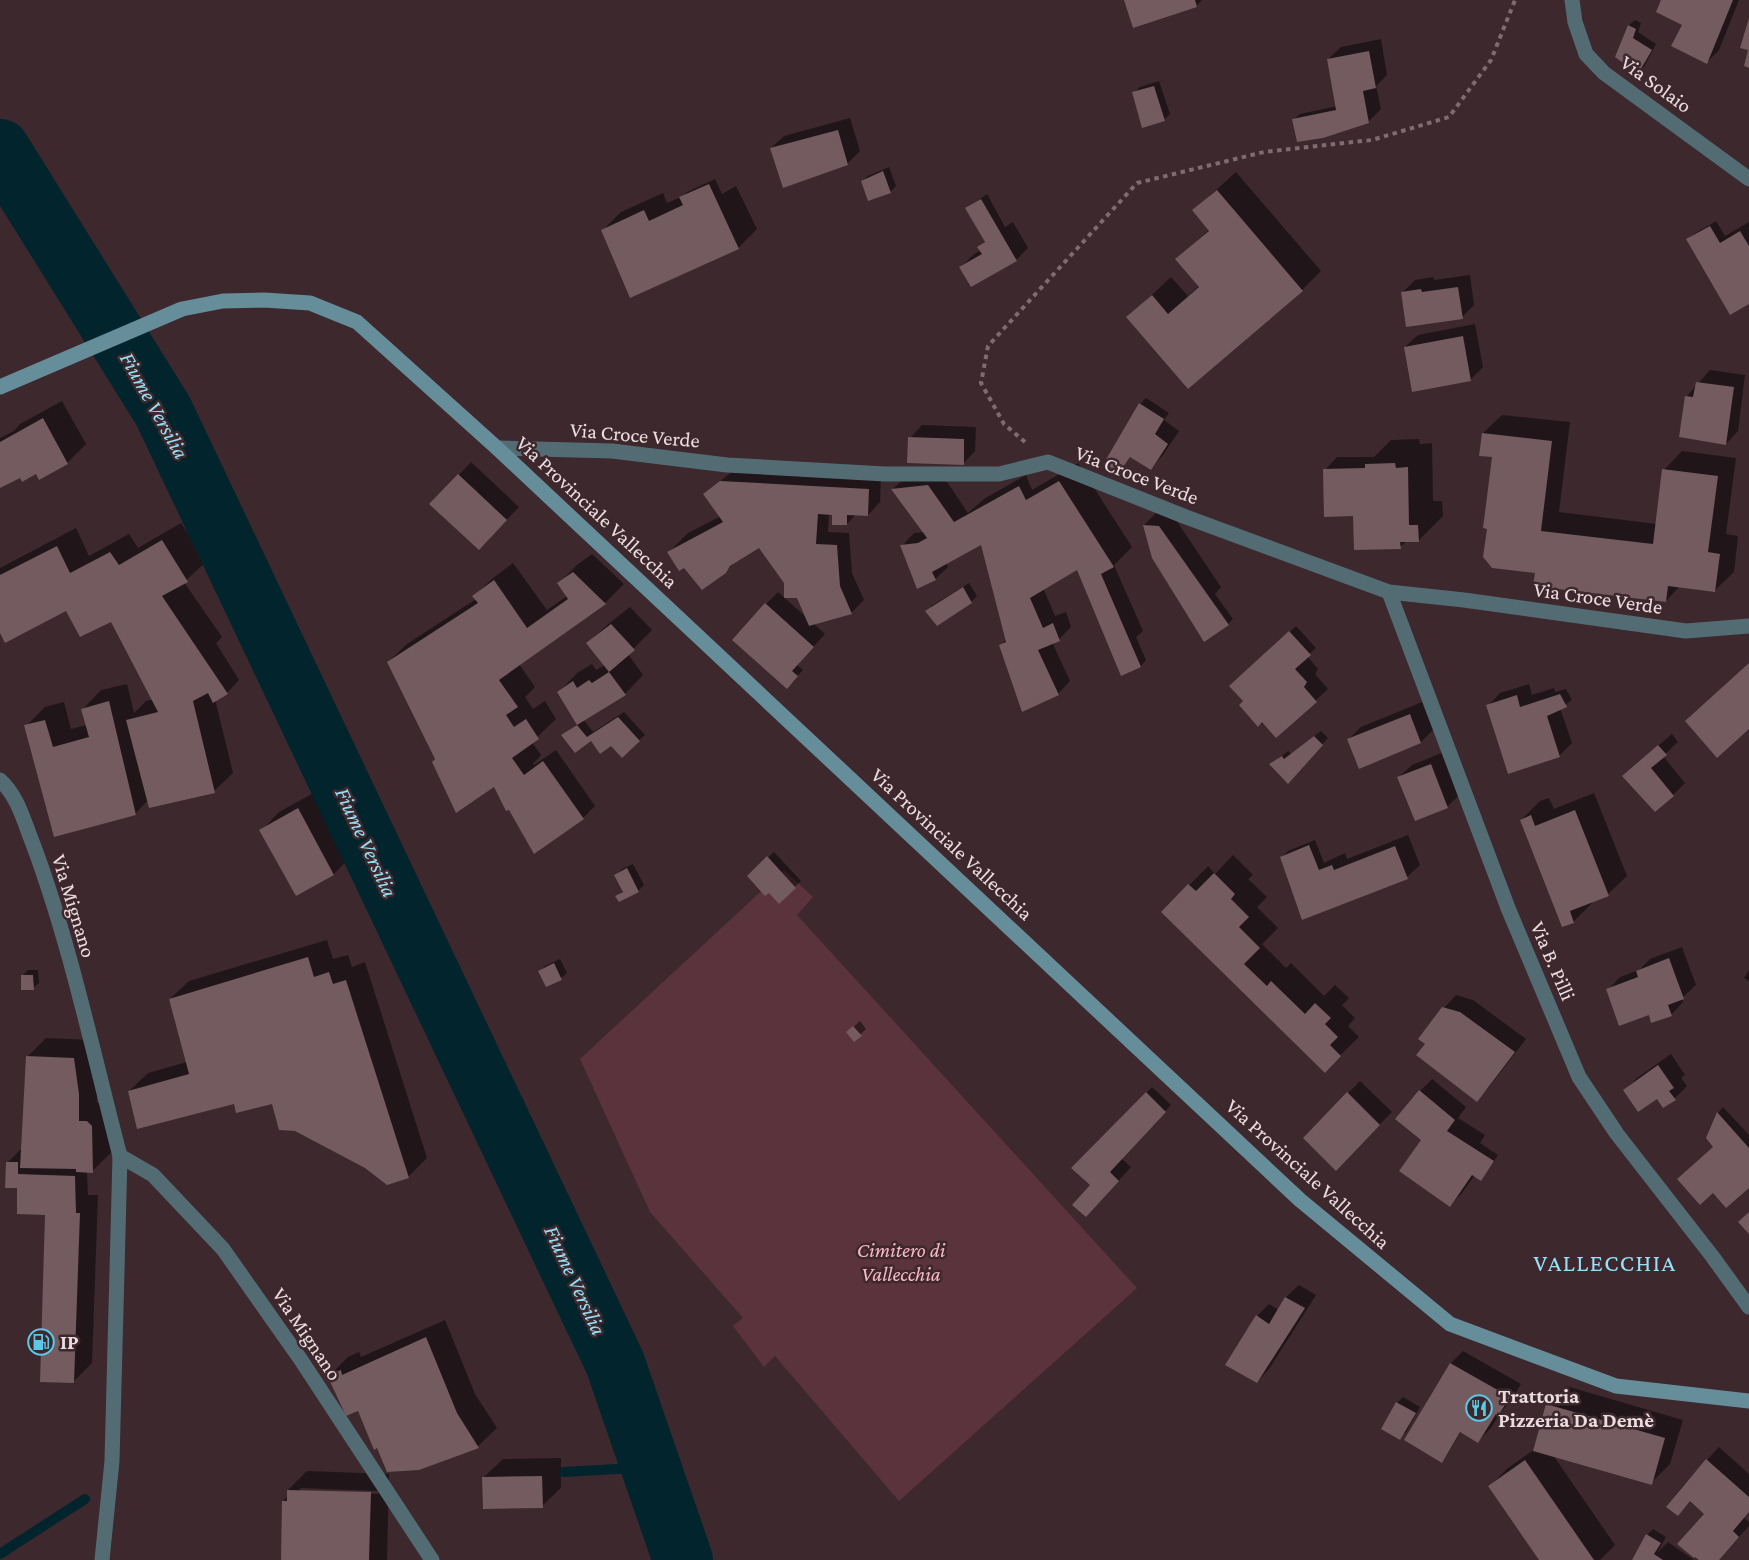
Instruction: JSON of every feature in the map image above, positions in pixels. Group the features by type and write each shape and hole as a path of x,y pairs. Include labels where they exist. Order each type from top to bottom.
{"main road":[{"name":"Via Provinciale Vallecchia","path":"0,387 182,309 223,301 264,300 310,303 357,322 497,448 1300,1200 1450,1324 1616,1386 1749,1401"}],"street":[{"name":"Via Solaio","path":"1572,0 1575,22 1586,54 1604,73 1749,179"},
{"name":"Via Croce Verde","path":"497,448 612,451 727,465 885,474 999,474 1048,462 1186,517 1389,592 1464,600 1686,631 1749,626"},
{"name":"Via B. Pilli","path":"1389,592 1508,908 1578,1077 1617,1134 1749,1307"},
{"name":"Via Mignano","path":"0,780 9,788 18,804 48,885 120,1156 112,1461 102,1560"},
{"name":"Via Mignano","path":"120,1156 153,1175 223,1249 301,1360 432,1560"}],"path":[{"path":"1048,462 1004,424 981,383 988,346 1137,183 1264,152 1372,140 1449,117 1491,60 1515,0"}],"green space":[{"name":"Cimitero di Vallecchia","path":"784,870 813,897 797,915 1137,1288 899,1501 775,1356 764,1367 733,1326 743,1318 650,1212 580,1059"}],"building":[{"path":"1124,0 1195,0 1197,7 1133,28"},
{"path":"1661,0 1733,0 1707,64 1671,46 1682,25 1656,12"},
{"path":"1749,18 1749,68 1744,66 1748,50 1740,48"},
{"path":"1628,25 1636,29 1633,38 1652,50 1638,74 1615,57"},
{"path":"1369,51 1376,88 1363,91 1369,123 1323,138 1297,142 1292,119 1336,110 1327,59"},
{"path":"1154,86 1165,121 1142,128 1132,92"},
{"path":"838,130 848,165 783,188 770,148"},
{"path":"883,171 891,193 868,201 861,181"},
{"path":"709,184 739,249 630,298 601,230 644,210 649,221 683,205 679,197"},
{"path":"1217,190 1303,291 1188,389 1126,317 1152,295 1168,314 1199,287 1175,259 1209,231 1192,210"},
{"path":"981,199 1017,261 971,287 959,267 982,254 977,247 985,242 965,208"},
{"path":"1710,226 1720,243 1740,231 1749,246 1749,304 1730,315 1686,239"},
{"path":"1458,287 1463,319 1406,327 1401,292 1421,289 1422,292"},
{"path":"1463,336 1471,381 1412,392 1404,347"},
{"path":"1696,382 1734,387 1726,445 1679,437 1685,396 1693,397"},
{"path":"1139,403 1164,419 1155,434 1168,444 1151,470 1130,457 1119,473 1104,463"},
{"path":"43,418 68,464 39,480 36,474 22,482 20,478 0,488 0,442"},
{"path":"1482,433 1552,441 1541,531 1653,544 1662,469 1718,476 1708,552 1720,554 1715,592 1668,586 1666,602 1533,586 1535,573 1492,568 1483,557 1487,529 1483,528 1492,457 1479,456"},
{"path":"908,437 964,439 964,465 907,463"},
{"path":"1395,463 1396,468 1408,467 1409,525 1418,525 1419,542 1400,542 1401,549 1354,550 1353,516 1324,517 1323,469 1365,468 1365,464"},
{"path":"458,474 507,520 479,550 429,504"},
{"path":"720,481 869,489 868,516 847,515 847,525 832,525 832,515 818,514 816,544 837,545 840,586 852,614 809,626 797,598 784,598 784,583 759,548 730,566 726,573 702,590 684,568 679,571 667,552 723,522 703,494"},
{"path":"1059,481 1114,567 1101,574 1141,667 1121,676 1077,570 1030,598 1043,628 1053,623 1060,641 1038,650 1059,695 1022,712 999,645 1006,642 981,545 932,572 936,580 917,589 900,545 918,543 927,538 891,489 928,485 954,522 1019,486 1026,500"},
{"path":"1143,525 1159,526 1229,625 1204,642 1152,558"},
{"path":"162,540 188,582 162,596 228,694 213,703 208,693 193,701 215,793 149,808 126,720 158,712 111,622 80,637 66,611 5,643 0,633 0,575 57,546 70,573 110,552 119,565"},
{"path":"573,572 606,604 499,680 518,707 506,715 514,727 526,719 539,739 512,758 524,775 543,761 584,819 534,854 509,810 506,811 494,787 456,813 432,762 435,759 387,662 478,603 472,596 494,580 527,628 568,599 557,583"},
{"path":"963,587 972,603 937,626 925,611"},
{"path":"765,603 814,647 792,671 798,676 787,689 732,640"},
{"path":"611,624 635,650 609,672 586,643"},
{"path":"1289,631 1311,655 1295,669 1307,682 1304,687 1317,702 1276,738 1262,722 1258,727 1239,705 1243,701 1229,686"},
{"path":"1749,663 1749,729 1717,758 1685,721"},
{"path":"609,672 626,695 577,725 557,692 573,681 577,688 589,680 592,683"},
{"path":"1560,694 1567,707 1547,716 1560,757 1508,774 1486,705 1517,695 1520,707"},
{"path":"109,701 136,815 54,837 24,725 45,720 53,747 89,737 81,709"},
{"path":"1410,714 1421,743 1359,769 1347,739"},
{"path":"618,717 640,741 622,758 611,746 600,754 591,741 575,753 561,735 577,725 587,737"},
{"path":"1314,736 1323,745 1288,784 1269,764 1282,756 1284,759"},
{"path":"1658,745 1667,755 1651,768 1674,796 1655,812 1622,776"},
{"path":"1431,764 1448,808 1415,821 1397,777"},
{"path":"298,808 334,875 296,896 259,830"},
{"path":"1575,810 1609,896 1570,911 1574,923 1562,927 1520,820 1531,815 1535,826"},
{"path":"1309,845 1319,870 1332,865 1334,870 1395,846 1408,879 1302,920 1280,857"},
{"path":"767,856 796,888 779,904 769,893 765,896 747,876"},
{"path":"627,868 639,892 619,902 615,896 623,892 614,875"},
{"path":"1214,873 1235,894 1231,899 1249,917 1239,927 1260,948 1244,964 1267,986 1271,981 1305,1014 1315,1003 1331,1018 1325,1024 1338,1037 1330,1045 1341,1056 1325,1073 1161,912 1188,884 1196,891"},
{"path":"308,957 314,977 329,972 333,984 346,980 409,1178 387,1185 365,1168 295,1131 279,1130 272,1104 236,1113 234,1104 137,1129 128,1091 189,1074 169,999"},
{"path":"1669,958 1684,999 1668,1005 1672,1016 1651,1023 1649,1015 1619,1026 1606,989 1638,977 1636,971"},
{"path":"554,963 562,980 546,987 538,971"},
{"path":"21,975 33,975 34,990 21,990"},
{"path":"1442,1007 1460,1012 1515,1052 1477,1102 1416,1055 1425,1044 1418,1039"},
{"path":"853,1026 862,1036 854,1042 846,1032"},
{"path":"26,1056 74,1058 79,1094 79,1121 87,1121 92,1126 93,1173 76,1172 76,1169 20,1168"},
{"path":"1658,1065 1674,1088 1669,1091 1676,1100 1663,1108 1657,1099 1638,1112 1623,1090"},
{"path":"1419,1090 1455,1120 1447,1131 1494,1161 1481,1181 1472,1175 1450,1207 1399,1171 1421,1140 1395,1119"},
{"path":"1146,1092 1166,1112 1110,1172 1119,1181 1086,1217 1072,1205 1090,1185 1071,1168"},
{"path":"1347,1092 1380,1125 1336,1171 1303,1138"},
{"path":"1717,1112 1749,1148 1749,1188 1726,1208 1713,1193 1700,1205 1677,1179 1713,1147 1706,1138"},
{"path":"6,1162 18,1162 18,1174 75,1176 76,1213 80,1213 74,1383 40,1382 45,1215 17,1214 17,1188 5,1188"},
{"path":"1749,1212 1749,1234 1738,1222"},
{"path":"1285,1297 1305,1308 1257,1383 1225,1365 1256,1315 1269,1324"},
{"path":"426,1337 457,1413 479,1448 419,1470 387,1472 377,1448 374,1450 358,1411 346,1416 327,1375 341,1370 342,1375"},
{"path":"1450,1363 1510,1397 1478,1443 1460,1432 1442,1463 1404,1440"},
{"path":"1396,1402 1416,1413 1400,1440 1381,1429"},
{"path":"1546,1404 1665,1438 1652,1485 1533,1451"},
{"path":"1706,1459 1749,1497 1749,1512 1733,1531 1739,1537 1719,1560 1699,1560 1677,1544 1704,1514 1690,1501 1678,1516 1666,1507"},
{"path":"1525,1460 1594,1560 1539,1560 1488,1486"},
{"path":"542,1476 543,1508 483,1509 482,1477"},
{"path":"287,1490 371,1492 369,1560 281,1560 282,1501 287,1501"},
{"path":"1646,1534 1661,1543 1654,1554 1663,1560 1632,1560"}],"waterway":[{"name":"Fiume Versilia","path":"0,149 163,411 615,1363 683,1560"},
{"path":"564,1472 651,1467"},
{"path":"0,1554 85,1499"}],"place":[{"name":"IP","path":"41,1342"},
{"name":"Trattoria Pizzeria Da Demè","path":"1479,1408"}],"district":[{"name":"VALLECCHIA","path":"1605,1263"}]}
